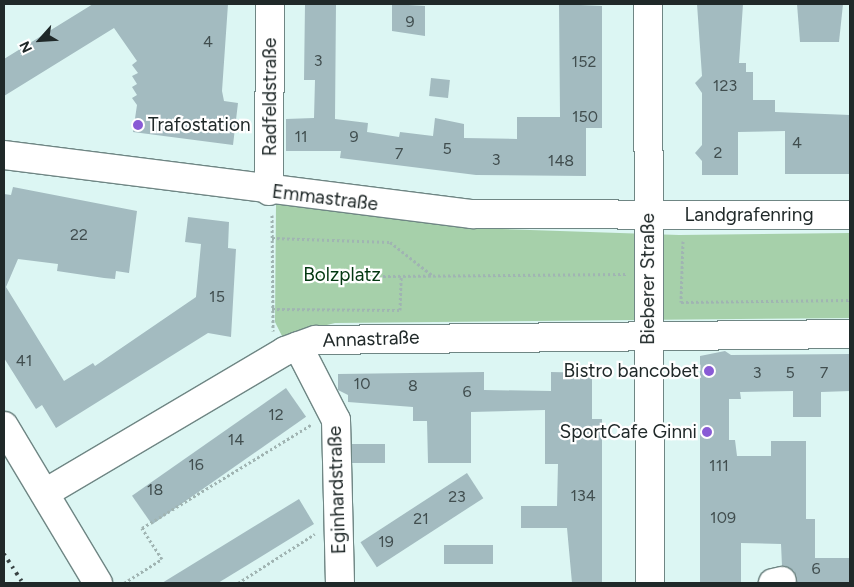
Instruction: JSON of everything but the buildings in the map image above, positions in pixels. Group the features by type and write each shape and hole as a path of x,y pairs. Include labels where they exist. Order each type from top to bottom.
{"street":[{"name":"Radfeldstraße","path":"269,191 270,4"},
{"name":"Bieberer Straße","path":"648,4 650,583"},
{"name":"Emmastraße","path":"4,155 269,191 480,215 648,216"},
{"name":"Landgrafenring","path":"648,216 850,215"},
{"path":"648,336 850,334"},
{"name":"Annastraße","path":"45,493 291,348 334,337 648,336"},
{"name":"Eginhardstraße","path":"291,348 334,411 340,583"},
{"path":"4,426 98,583"}],"path":[{"path":"269,191 272,238 271,327 291,348"},
{"path":"272,238 390,242 433,276"},
{"path":"681,241 681,302 850,300"},
{"path":"383,276 629,274"},
{"path":"272,309 400,310 401,276"},
{"path":"124,583 162,559 142,528 334,411"},
{"path":"238,583 339,520"}],"green space":[{"name":"Bolzplatz","path":"276,204 470,228 679,235 850,233 850,318 335,323 282,336 275,322"}],"railway":[{"path":"4,554 23,583"}],"place":[{"name":"Trafostation","path":"138,125"},
{"name":"Bistro bancobet","path":"709,371"},
{"name":"SportCafe Ginni","path":"707,432"}]}
